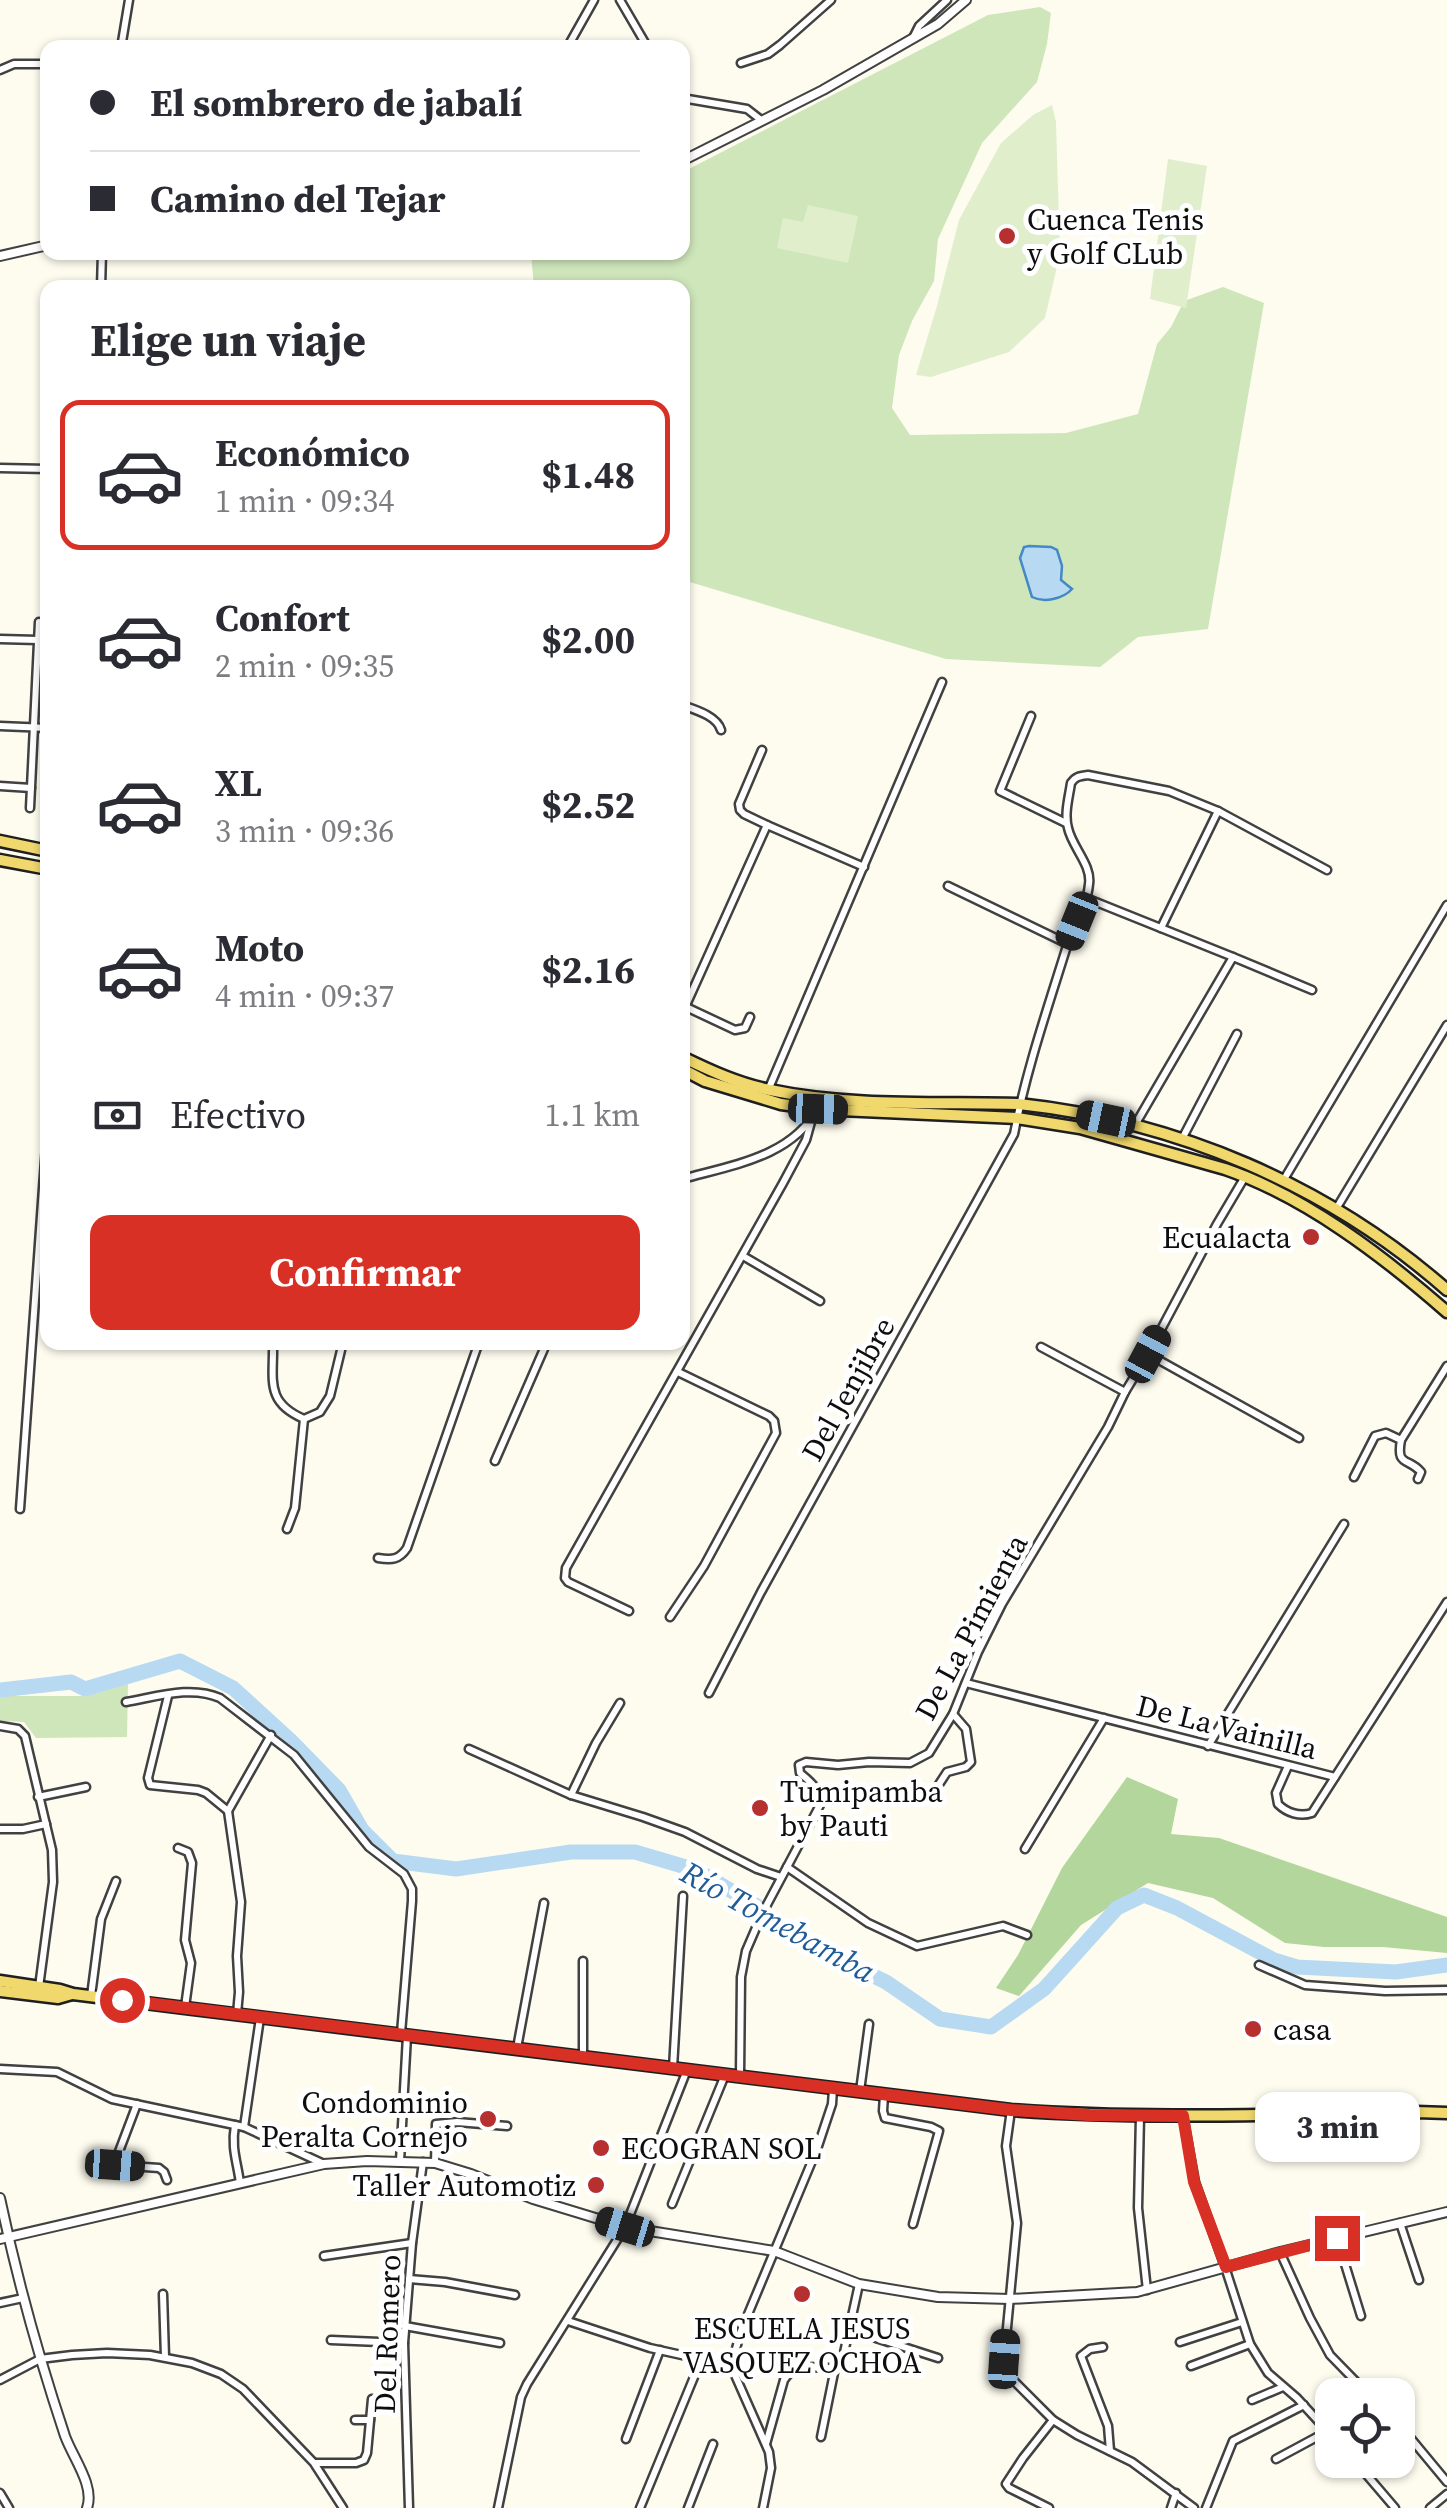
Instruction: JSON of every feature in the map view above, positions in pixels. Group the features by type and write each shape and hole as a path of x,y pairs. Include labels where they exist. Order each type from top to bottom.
{"main road":[{"path":"0,842 40,849"},
{"path":"0,860 40,868"},
{"path":"690,1060 735,1080 821,1104 1017,1118 1080,1128 1245,1176 1332,1224 1403,1274 1447,1312"},
{"path":"690,1073 781,1104 1019,1104 1135,1125 1250,1164 1283,1180 1336,1209 1447,1290"},
{"path":"0,1981 38,1991"},
{"path":"0,1991 91,1996 1011,2110 1183,2116 1447,2113"}],"street":[{"path":"122,40 129,0"},
{"path":"572,40 594,0"},
{"path":"620,0 643,40"},
{"path":"742,64 780,46 831,0"},
{"path":"913,38 919,26 948,0"},
{"path":"690,156 823,90 938,24 966,0"},
{"path":"0,70 14,64 40,64"},
{"path":"690,99 747,109 761,120"},
{"path":"0,256 40,247"},
{"path":"0,468 40,469"},
{"path":"30,808 39,622"},
{"path":"0,639 38,640"},
{"path":"768,1090 942,682"},
{"path":"690,709 711,718 720,730"},
{"path":"1032,716 1000,791 1066,823"},
{"path":"0,726 40,728"},
{"path":"762,750 740,810 864,867"},
{"path":"1312,990 1086,898 1089,874 1066,823 1072,783 1078,776 1088,776 1160,789 1218,811 1327,870"},
{"path":"0,786 30,788"},
{"path":"1161,928 1218,811"},
{"path":"690,997 767,824"},
{"path":"948,886 1068,944"},
{"name":"Del Jenjibre","path":"709,1694 761,1592 1009,1147 1068,944 1086,898"},
{"path":"1283,1180 1447,905"},
{"path":"1135,1125 1234,957"},
{"path":"690,1012 735,1030 745,1028 750,1017"},
{"path":"1336,1209 1447,1025"},
{"path":"1182,1140 1237,1034"},
{"path":"630,1611 568,1582 566,1568 806,1140 821,1104"},
{"path":"690,1177 752,1160 782,1146 811,1122"},
{"name":"De La Pimienta","path":"740,2076 741,1977 746,1951 820,1805 820,1795 800,1772 800,1765 910,1762 929,1753 953,1714 1002,1604 1108,1427 1250,1164"},
{"path":"20,1509 40,1230"},
{"path":"742,1256 820,1301"},
{"path":"1042,1347 1125,1392"},
{"path":"273,1350 273,1391 288,1412 304,1419 320,1412 330,1396 342,1350"},
{"path":"378,1558 396,1559 406,1548 476,1350"},
{"path":"495,1461 544,1350"},
{"path":"1148,1354 1299,1438"},
{"path":"1418,1479 1419,1468 1398,1453 1401,1440 1447,1366"},
{"path":"670,1618 704,1566 776,1433 770,1416 678,1372"},
{"path":"287,1530 294,1508 304,1419"},
{"path":"1354,1477 1375,1436 1386,1433 1401,1440"},
{"path":"1208,1746 1344,1524"},
{"name":"De La Vainilla","path":"966,1683 1335,1777 1447,1602"},
{"path":"126,1702 190,1692 216,1695 294,1755 369,1847 409,1880 412,1901 400,2161"},
{"path":"168,1696 148,1783 198,1790 228,1811"},
{"path":"571,1795 620,1703"},
{"path":"932,1795 948,1772 966,1768 972,1762 966,1729 953,1714"},
{"path":"1026,1850 1104,1718"},
{"path":"0,1726 25,1736 52,1850 53,1882 38,1991"},
{"path":"237,2015 241,1902 228,1811 271,1735"},
{"path":"470,1749 571,1795 685,1832 781,1878"},
{"path":"1288,1766 1276,1798 1282,1808 1299,1815 1312,1813 1335,1777"},
{"path":"38,1797 86,1787"},
{"path":"0,1829 46,1824"},
{"path":"178,1848 188,1852 192,1863 186,1940 191,1963 185,2008"},
{"path":"787,1866 868,1923 917,1946 1003,1926 1027,1934"},
{"path":"91,1996 100,1919 116,1881"},
{"path":"673,2068 683,1896"},
{"path":"516,2049 544,1903"},
{"path":"583,1961 583,2057"},
{"path":"1260,1965 1305,1985 1384,1991 1447,1990"},
{"path":"240,2184 232,2145 240,2126 260,2018"},
{"path":"860,2092 870,2024"},
{"path":"0,2069 57,2072 112,2099 240,2126 324,2164"},
{"path":"498,2508 527,2384 625,2227 687,2069"},
{"path":"672,2204 726,2074"},
{"path":"763,2508 771,2468 766,2446 732,2366 741,2331 818,2149 832,2104 832,2089"},
{"path":"884,2095 885,2118 939,2132 913,2224"},
{"path":"92,2168 112,2170 137,2104"},
{"path":"1011,2110 1006,2146 1017,2223 1006,2370 1052,2420 1132,2462 1194,2508"},
{"path":"1140,2115 1138,2208 1147,2290"},
{"path":"1183,2116 1194,2182 1250,2344 1268,2373 1315,2417"},
{"path":"434,2163 436,2124 507,2126"},
{"path":"4,2238 324,2164 423,2162 472,2174 533,2199 625,2227 774,2251 860,2284 938,2297 1010,2299 1147,2290 1280,2252 1447,2212"},
{"name":"Del Romero","path":"409,2508 404,2343 423,2162"},
{"path":"115,2165 159,2168 167,2180"},
{"path":"0,2198 4,2238 40,2359 90,2492 87,2508"},
{"path":"1400,2224 1419,2280"},
{"path":"1337,2238 1361,2316"},
{"path":"324,2256 412,2243"},
{"path":"1280,2252 1330,2356 1352,2378"},
{"path":"410,2279 515,2294"},
{"path":"821,2437 835,2368 842,2362 860,2284"},
{"path":"164,2294 164,2358"},
{"path":"0,2303 23,2298"},
{"path":"568,2321 660,2350 732,2366"},
{"path":"1180,2342 1242,2322"},
{"path":"406,2326 500,2343"},
{"path":"851,2330 938,2358"},
{"path":"330,2340 404,2343"},
{"path":"1191,2366 1250,2344"},
{"path":"1103,2347 1090,2349 1082,2356 1108,2426 1110,2452"},
{"path":"626,2439 660,2350"},
{"path":"0,2380 40,2359 107,2353 192,2362 244,2389 314,2462 343,2508"},
{"path":"640,2508 701,2360"},
{"path":"766,2446 790,2371 808,2366 835,2368"},
{"path":"1252,2400 1283,2387"},
{"path":"314,2462 364,2460 372,2399"},
{"path":"1206,2508 1233,2441 1304,2405"},
{"path":"355,2420 370,2420"},
{"path":"1049,2508 1006,2484 1052,2420"},
{"path":"1276,2458 1315,2441"},
{"path":"1415,2443 1447,2482"},
{"path":"688,2508 712,2444"},
{"path":"1369,2478 1395,2508"},
{"path":"0,2493 9,2508"},
{"path":"1171,2508 1176,2493"},
{"path":"1430,2508 1447,2494"}],"green space":[{"name":"Cuenca Tenis y Golf CLub","path":"1040,7 1051,13 1047,44 1037,82 982,143 938,239 934,281 899,355 892,408 910,435 1066,433 1138,414 1157,344 1184,301 1223,287 1264,303 1208,629 1138,637 1100,667 946,659 690,582 690,280 533,280 532,260 690,260 690,168 988,15"},
{"name":"Cuenca Tenis y Golf CLub","path":"1052,105 1056,122 1060,254 1045,318 1009,352 931,377 916,375 959,220 1001,143 1033,115"},
{"path":"1168,159 1207,166 1186,308 1150,299"},
{"path":"808,205 858,216 848,263 777,248 783,218 803,222"},
{"path":"128,1684 127,1737 36,1738 24,1722 0,1721 0,1696 87,1696"},
{"path":"1127,1777 1178,1799 1171,1834 1219,1838 1447,1917 1447,1953 1285,1943 1213,1898 1148,1883 1081,1925 1019,1996 996,1988 1018,1955 1062,1868"}],"water":[{"path":"1024,547 1057,550 1061,580 1072,589 1053,599 1032,597 1020,558"}],"waterway":[{"name":"Río Tomebamba","path":"0,1690 71,1682 85,1689 180,1661 233,1688 290,1740 339,1790 362,1830 393,1861 456,1869 571,1852 635,1852 696,1870 757,1906 797,1939 886,1982 940,2019 991,2027 1044,1989 1117,1908 1144,1895 1177,1908 1274,1960 1297,1967 1396,1972 1447,1965"}],"place":[{"name":"Cuenca Tenis y Golf CLub","path":"1007,236"},
{"name":"Ecualacta","path":"1311,1237"},
{"name":"Tumipamba by Pauti","path":"760,1808"},
{"name":"casa","path":"1253,2029"},
{"name":"Condominio Peralta Cornejo","path":"488,2119"},
{"name":"ECOGRAN SOL","path":"601,2148"},
{"name":"Taller Automotiz","path":"596,2185"},
{"name":"ESCUELA JESUS VASQUEZ OCHOA","path":"802,2294"}],"route":[{"path":"122,2000 1011,2110 1183,2116 1194,2182 1226,2267 1337,2238"}]}
